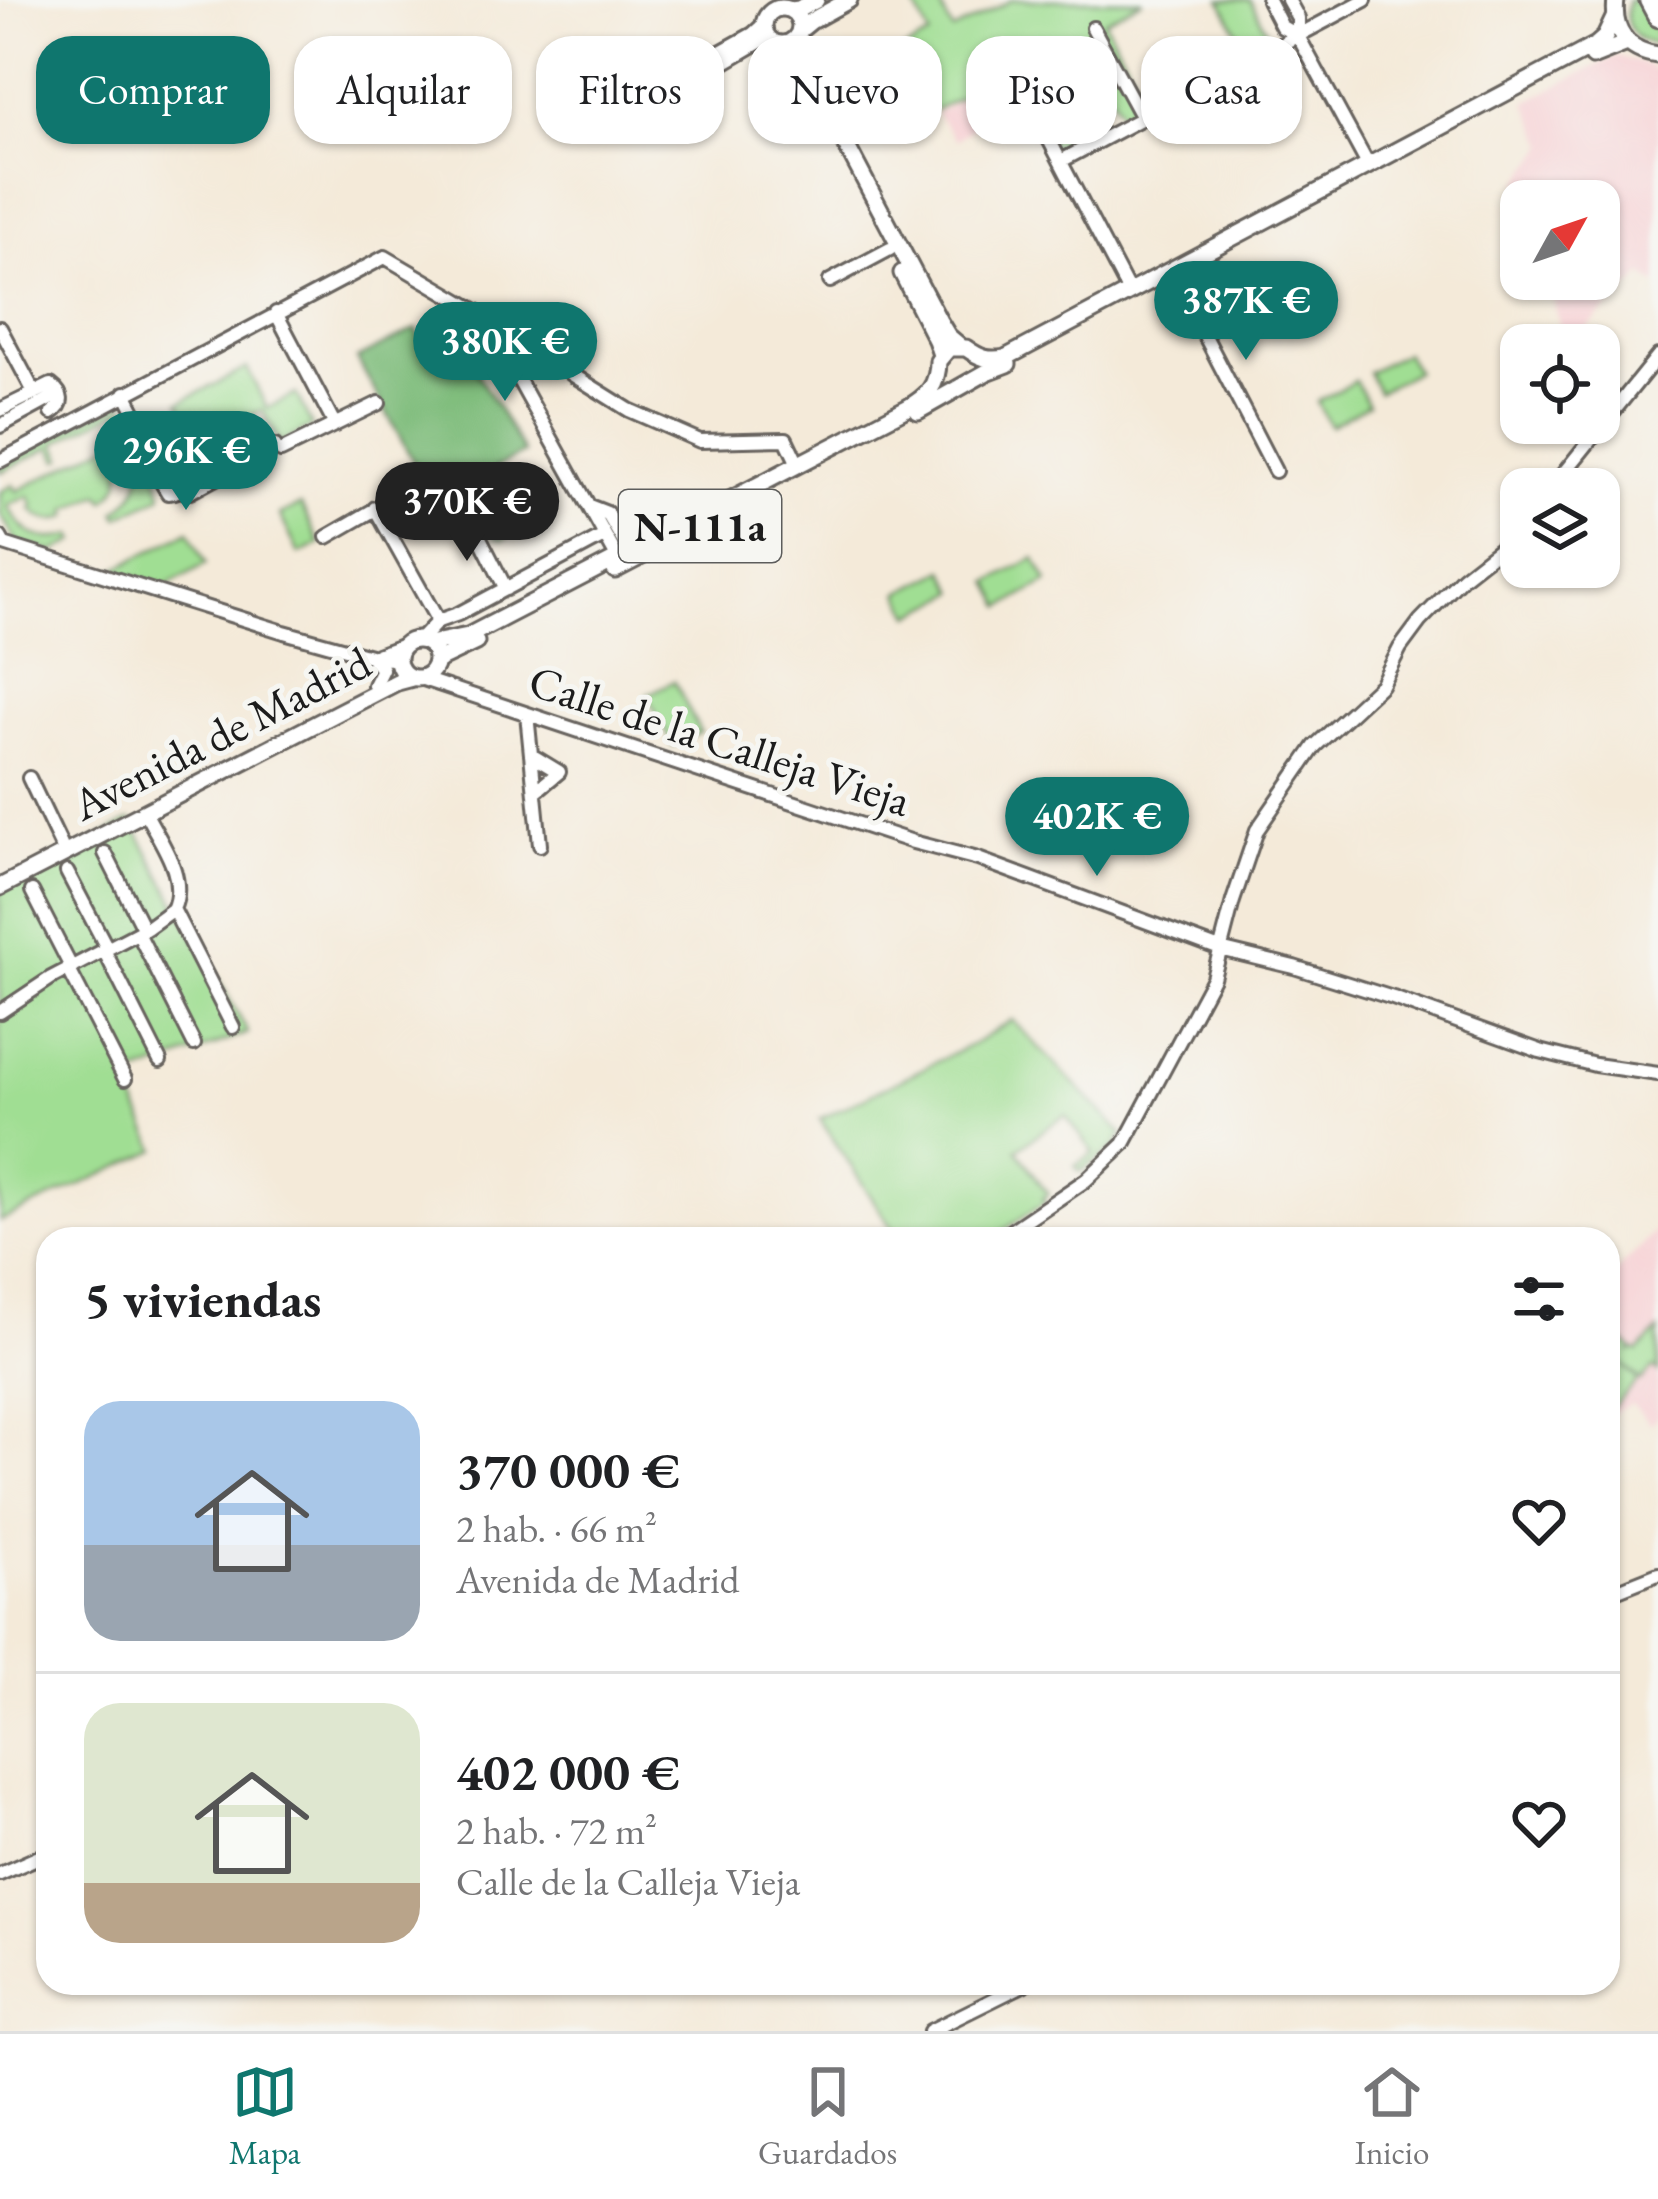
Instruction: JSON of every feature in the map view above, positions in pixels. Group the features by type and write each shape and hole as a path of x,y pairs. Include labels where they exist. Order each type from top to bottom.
{"highway":[{"path":"1649,0 1658,17"}],"main road":[{"path":"760,0 771,36"},
{"path":"764,23 772,10 782,6 799,9 816,0"},
{"path":"796,36 817,17 849,0"},
{"path":"782,6 799,19 796,50 939,321 948,336 967,351 977,366 966,383 948,384 939,374 938,361 949,348 967,351 994,360 1006,358 1596,45 1614,18 1616,0"},
{"path":"1614,18 1627,43 1655,57"},
{"name":"Avenida de Madrid","path":"0,877 416,660 1075,332 1627,43"},
{"path":"835,144 941,356"},
{"name":"Avenida de Madrid","path":"0,887 397,682 416,660 922,399 939,374"}],"street":[{"path":"1268,0 1282,27 1298,36"},
{"path":"1288,0 1298,18 1298,36"},
{"path":"1298,36 1365,0"},
{"path":"750,36 764,23"},
{"path":"1093,28 1141,116"},
{"path":"748,38 717,60 748,47"},
{"path":"1302,43 1368,165"},
{"path":"1061,161 1141,119"},
{"path":"1052,144 1129,292"},
{"path":"830,281 890,249"},
{"path":"0,461 385,257 482,314 503,318 573,375 629,410 700,441 786,439 798,464"},
{"path":"1174,278 1275,471"},
{"path":"276,314 335,425"},
{"path":"482,314 604,536 623,554"},
{"path":"0,328 34,392"},
{"path":"1568,468 1658,356"},
{"path":"0,410 51,385 59,394 60,407 52,413"},
{"path":"125,393 162,465 156,472 171,493 190,492 379,403"},
{"path":"0,426 59,394"},
{"path":"327,537 419,484"},
{"path":"589,506 607,513 623,554"},
{"path":"375,508 438,621"},
{"path":"470,518 506,589"},
{"path":"0,537 4,544 284,632 370,656 416,660 438,621 604,536"},
{"path":"1016,1227 1086,1180 1124,1144 1213,978 1257,830 1315,746 1381,685 1420,621 1463,577 1500,549"},
{"path":"370,656 382,669 374,685"},
{"name":"Calle de la Calleja Vieja","path":"416,660 446,688 913,842 978,859 1220,949 1394,998 1540,1051 1658,1074"},
{"path":"527,714 540,845"},
{"path":"531,754 559,772 535,793"},
{"path":"28,778 61,845"},
{"path":"0,1012 173,909 179,880 145,812"},
{"path":"105,853 194,1044"},
{"path":"67,872 160,1061"},
{"path":"32,891 125,1079"},
{"path":"173,909 233,1027"},
{"path":"1620,1589 1658,1574"},
{"path":"0,1874 36,1858"},
{"path":"930,2031 1003,1995"}],"shaded area":[{"path":"1616,56 1658,73 1658,286 1643,275 1620,297 1620,180 1521,180 1547,145 1526,102"},
{"path":"966,96 966,132 956,140 942,121 942,110"},
{"path":"1554,300 1617,300 1591,324 1559,324"},
{"path":"1658,1229 1658,1416 1650,1424 1632,1404 1620,1410 1620,1268"}],"green space":[{"path":"912,0 937,0 953,31 1012,0 1143,0 1104,21 1112,36 966,36 966,94 942,106 942,36 930,36"},
{"path":"1221,0 1250,0 1266,29 1263,36 1240,36"},
{"path":"1628,0 1640,0 1658,44 1631,31 1626,17"},
{"path":"1117,45 1141,88 1141,111 1124,120 1117,107"},
{"path":"1044,144 1066,144 1069,149 1051,157"},
{"path":"416,329 426,347 453,332 524,453 495,468 509,497 450,529 357,359"},
{"path":"1405,353 1416,371 1378,392 1368,372"},
{"path":"247,368 267,408 296,394 312,426 280,443 262,410 200,441 180,402"},
{"path":"1355,381 1368,404 1330,426 1317,402"},
{"path":"122,401 154,463 161,496 119,517 116,512 132,497 139,481 139,463 131,443 111,453 121,463 121,475 105,501 100,494 67,510 69,516 53,520 31,509 29,496 8,506 34,535 73,535 76,541 53,552 16,541 0,513 0,492 13,485 17,491 113,442 110,434 128,424 120,410 56,443 63,458 58,460 51,447 0,472 0,463"},
{"path":"518,477 539,514 537,520 502,540 496,538 483,514 513,499 506,484"},
{"path":"301,505 320,544 299,554 280,515"},
{"path":"189,531 206,564 164,587 114,570"},
{"path":"1035,558 1048,582 1003,607 990,582"},
{"path":"945,570 957,592 912,615 900,593"},
{"path":"674,681 700,732 673,746 647,695"},
{"path":"131,820 248,1033 125,1079 157,1150 0,1221 0,890"},
{"path":"1012,1020 1123,1134 1114,1148 1080,1172 1075,1166 1094,1153 1065,1115 1017,1149 1048,1194 1045,1202 1009,1227 891,1227 820,1119"},
{"path":"1658,1331 1658,1372 1653,1368 1641,1381 1620,1361 1620,1338 1632,1349 1630,1353 1638,1352"},
{"path":"1620,1362 1638,1381 1620,1400"}]}
